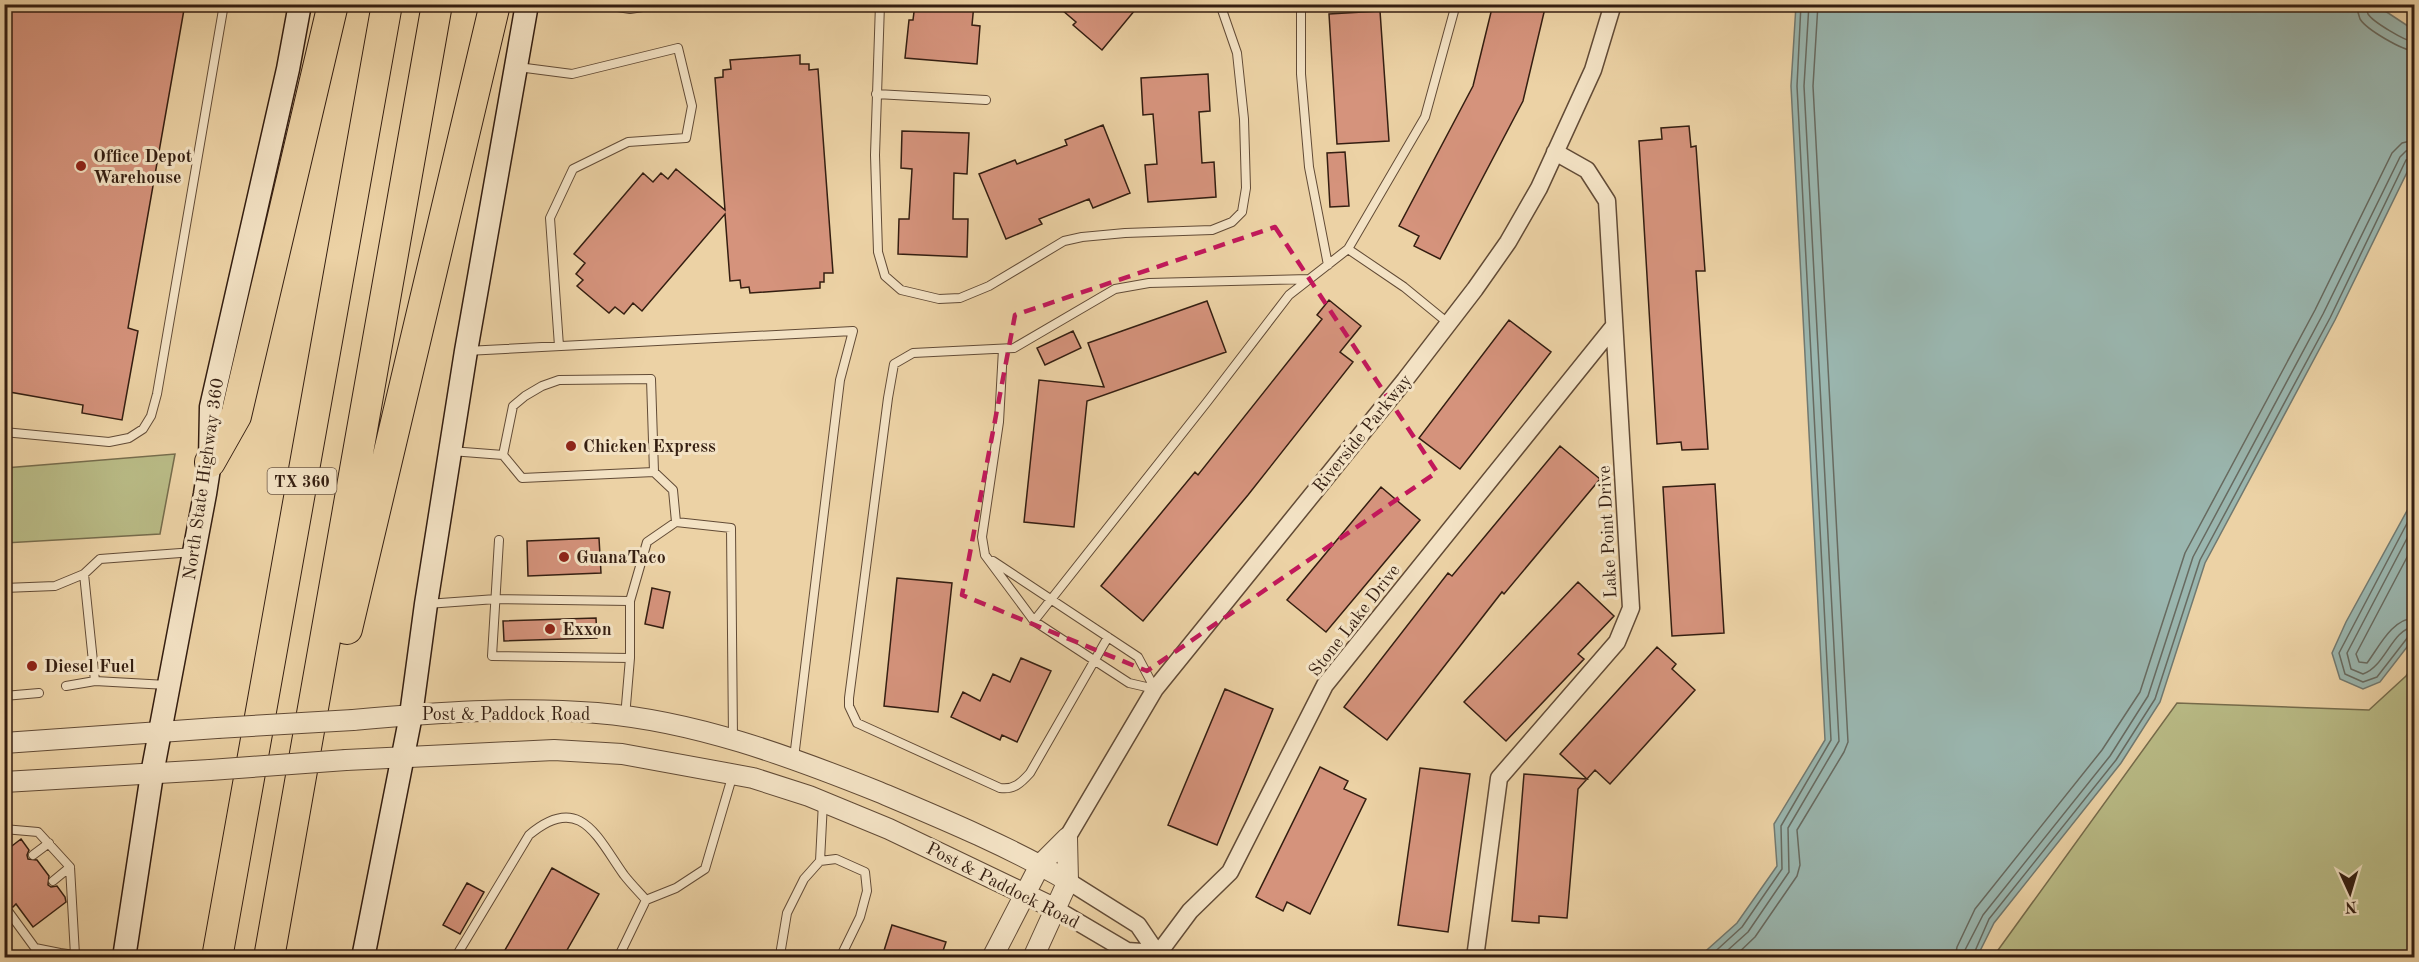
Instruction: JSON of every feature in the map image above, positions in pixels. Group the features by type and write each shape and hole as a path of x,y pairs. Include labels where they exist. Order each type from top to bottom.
{"highway":[{"path":"210,462 236,416 333,4"},
{"name":"TX 360","path":"217,957 387,4"},
{"name":"TX 360","path":"269,957 437,4"},
{"path":"319,682 343,646 495,4"}],"main road":[{"path":"363,957 411,715 466,351 527,4"},
{"name":"North State Highway 360","path":"124,957 152,774 210,462 211,407 288,69 299,7"}],"street":[{"name":"Riverside Parkway","path":"992,957 1040,865 1067,838 1155,689 1405,380 1508,242 1539,188 1593,70 1613,4"},
{"name":"Lake Point Drive","path":"1475,957 1499,778 1617,642 1631,608 1607,201 1587,170 1556,152"},
{"name":"Stone Lake Drive","path":"1156,955 1190,911 1230,873 1325,685 1614,326"},
{"name":"Post & Paddock Road","path":"4,743 160,731 513,710 598,713 668,724 733,740 794,759 914,807 1040,865 1068,880 1138,925 1156,955"},
{"path":"733,740 733,774"},
{"name":"Post & Paddock Road","path":"4,782 346,760 554,750 622,754 753,778 824,802 889,829 1026,893 1127,951 1156,955"},
{"path":"1033,957 1068,880 1067,838"}],"lane":[{"path":"4,432 109,442 129,438 143,429 151,416 159,383 224,4"},
{"path":"266,4 299,7"},
{"path":"600,4 630,9 661,4"},
{"path":"880,4 874,155 878,252 885,276 901,290 939,299 960,298 989,286 1064,241 1125,233 1212,230 1232,222 1242,212 1246,188 1244,119 1237,53 1220,4"},
{"path":"1301,4 1301,74 1310,167 1328,265"},
{"path":"1034,621 1207,402 1288,295 1348,249 1425,117 1456,4"},
{"path":"516,66 572,74 678,48 692,106 686,138 628,142 573,169 550,218 559,346"},
{"path":"876,94 986,100"},
{"path":"1348,249 1404,287 1448,323"},
{"path":"1108,637 1030,773 1019,785 1006,789 857,723 849,706 855,639 894,364 913,353 1014,348 1115,289 1149,283 1309,279"},
{"path":"466,351 853,331 838,391 794,759"},
{"path":"1003,349 999,422 982,537 983,549 1034,621 1129,683 1155,689"},
{"path":"503,455 513,406 525,396 559,380 651,379 654,472 673,490 676,522"},
{"path":"451,450 503,455 522,478 654,472"},
{"path":"625,718 630,658 630,601 647,542 676,522 731,528 733,740"},
{"path":"499,540 492,656 630,658"},
{"path":"4,588 55,586 84,574 100,559 195,552"},
{"path":"988,558 1138,657 1155,689"},
{"path":"84,574 95,681"},
{"path":"426,604 496,599 630,601"},
{"path":"66,686 95,681 169,685"},
{"path":"4,696 39,693"},
{"path":"618,957 646,900 676,888 705,869 733,774"},
{"path":"782,957 781,949 787,914 804,879 820,861 824,802"},
{"path":"455,957 529,835 542,824 560,817 579,819 595,831 625,876 646,900"},
{"path":"4,830 38,832 70,867 75,955"},
{"path":"33,855 49,843"},
{"path":"820,861 836,860 865,872 867,891 860,916 840,957"},
{"path":"53,881 70,867"},
{"path":"19,907 9,912 36,948 59,955 96,957"}],"highlighted area":[{"path":"1275,227 1437,472 1147,671 962,595 1015,315"}],"green space":[{"path":"175,454 160,534 5,543 5,468"},
{"path":"2414,664 2414,957 1993,957 2177,703 2369,710 2406,676"}],"water":[{"path":"1796,5 2376,5 2414,30 2414,158 2335,320 2205,563 2160,702 2121,763 1994,923 1977,957 1699,957 1737,923 1777,866 1774,824 1825,740 1791,86"},
{"path":"2414,498 2414,638 2380,682 2363,689 2340,679 2332,653 2346,622"}],"building":[{"name":"Office Depot Warehouse","path":"4,4 185,4 128,328 138,331 122,420 82,413 83,405 4,391"},
{"path":"915,4 974,4 972,25 980,26 977,64 905,58 909,20 913,20"},
{"path":"1055,4 1140,4 1102,50 1073,25 1076,22"},
{"path":"1493,4 1546,4 1523,101 1440,259 1414,246 1419,236 1399,226 1473,86"},
{"path":"1380,11 1389,141 1337,144 1329,14"},
{"path":"800,55 800,64 809,64 809,70 818,69 833,273 824,273 824,282 820,282 820,288 750,293 749,287 741,288 740,280 730,281 725,214 642,311 633,303 624,314 615,307 609,313 577,286 583,280 576,274 585,263 574,254 643,173 653,182 661,173 668,179 676,169 725,210 715,78 723,77 723,70 731,69 730,60"},
{"path":"1208,74 1210,111 1199,112 1202,163 1214,162 1216,197 1148,202 1145,165 1157,164 1153,114 1143,115 1141,78"},
{"path":"1103,125 1130,193 1093,208 1089,199 1039,219 1042,224 1006,239 979,174 1015,160 1017,164 1067,145 1065,140"},
{"path":"1689,126 1691,147 1696,146 1705,271 1696,271 1708,449 1682,450 1681,442 1657,444 1639,141 1662,139 1661,128"},
{"path":"902,131 969,133 967,174 954,173 953,219 968,219 967,257 898,254 899,219 909,219 912,169 901,168"},
{"path":"1345,152 1349,206 1330,207 1327,153"},
{"path":"1329,300 1361,326 1340,352 1353,362 1248,495 1143,621 1101,586 1195,472 1198,475 1322,319 1317,315"},
{"path":"1207,301 1226,352 1087,401 1074,527 1024,522 1039,380 1104,387 1088,343"},
{"path":"1509,320 1551,352 1460,469 1419,438"},
{"path":"1073,331 1081,348 1045,365 1037,348"},
{"path":"1560,446 1600,479 1504,594 1502,592 1387,740 1344,707 1448,573 1452,576"},
{"path":"1715,484 1724,633 1672,636 1663,487"},
{"path":"1381,487 1420,520 1326,632 1287,600"},
{"name":"GuanaTaco","path":"599,538 601,573 528,576 527,541"},
{"path":"897,578 952,583 938,712 884,706"},
{"path":"1578,582 1614,616 1578,654 1584,659 1506,741 1464,702"},
{"path":"652,588 670,592 663,628 645,624"},
{"name":"Exxon","path":"596,618 597,638 504,641 503,621"},
{"path":"1657,647 1676,664 1672,669 1695,690 1610,784 1595,770 1587,779 1560,754"},
{"path":"1021,658 1051,671 1017,742 1002,735 1000,740 951,717 963,692 980,701 993,674 1010,682"},
{"path":"1225,689 1273,709 1217,845 1168,825"},
{"path":"1320,767 1348,781 1344,789 1366,799 1310,914 1287,902 1283,911 1256,897"},
{"path":"1420,768 1470,774 1448,932 1398,925"},
{"path":"1524,774 1587,779 1578,789 1567,918 1539,916 1539,923 1512,921"},
{"path":"21,839 29,850 28,859 37,860 49,876 48,885 57,886 66,902 33,927 16,904 13,907 4,906 4,852"},
{"path":"552,868 599,894 563,957 501,957"},
{"path":"467,883 484,892 460,934 443,925"},
{"path":"892,925 946,942 941,957 882,957"}],"place":[{"name":"Office Depot Warehouse","path":"81,166"},
{"name":"Chicken Express","path":"571,446"},
{"name":"GuanaTaco","path":"564,557"},
{"name":"Exxon","path":"550,629"},
{"name":"Diesel Fuel","path":"32,666"}]}
